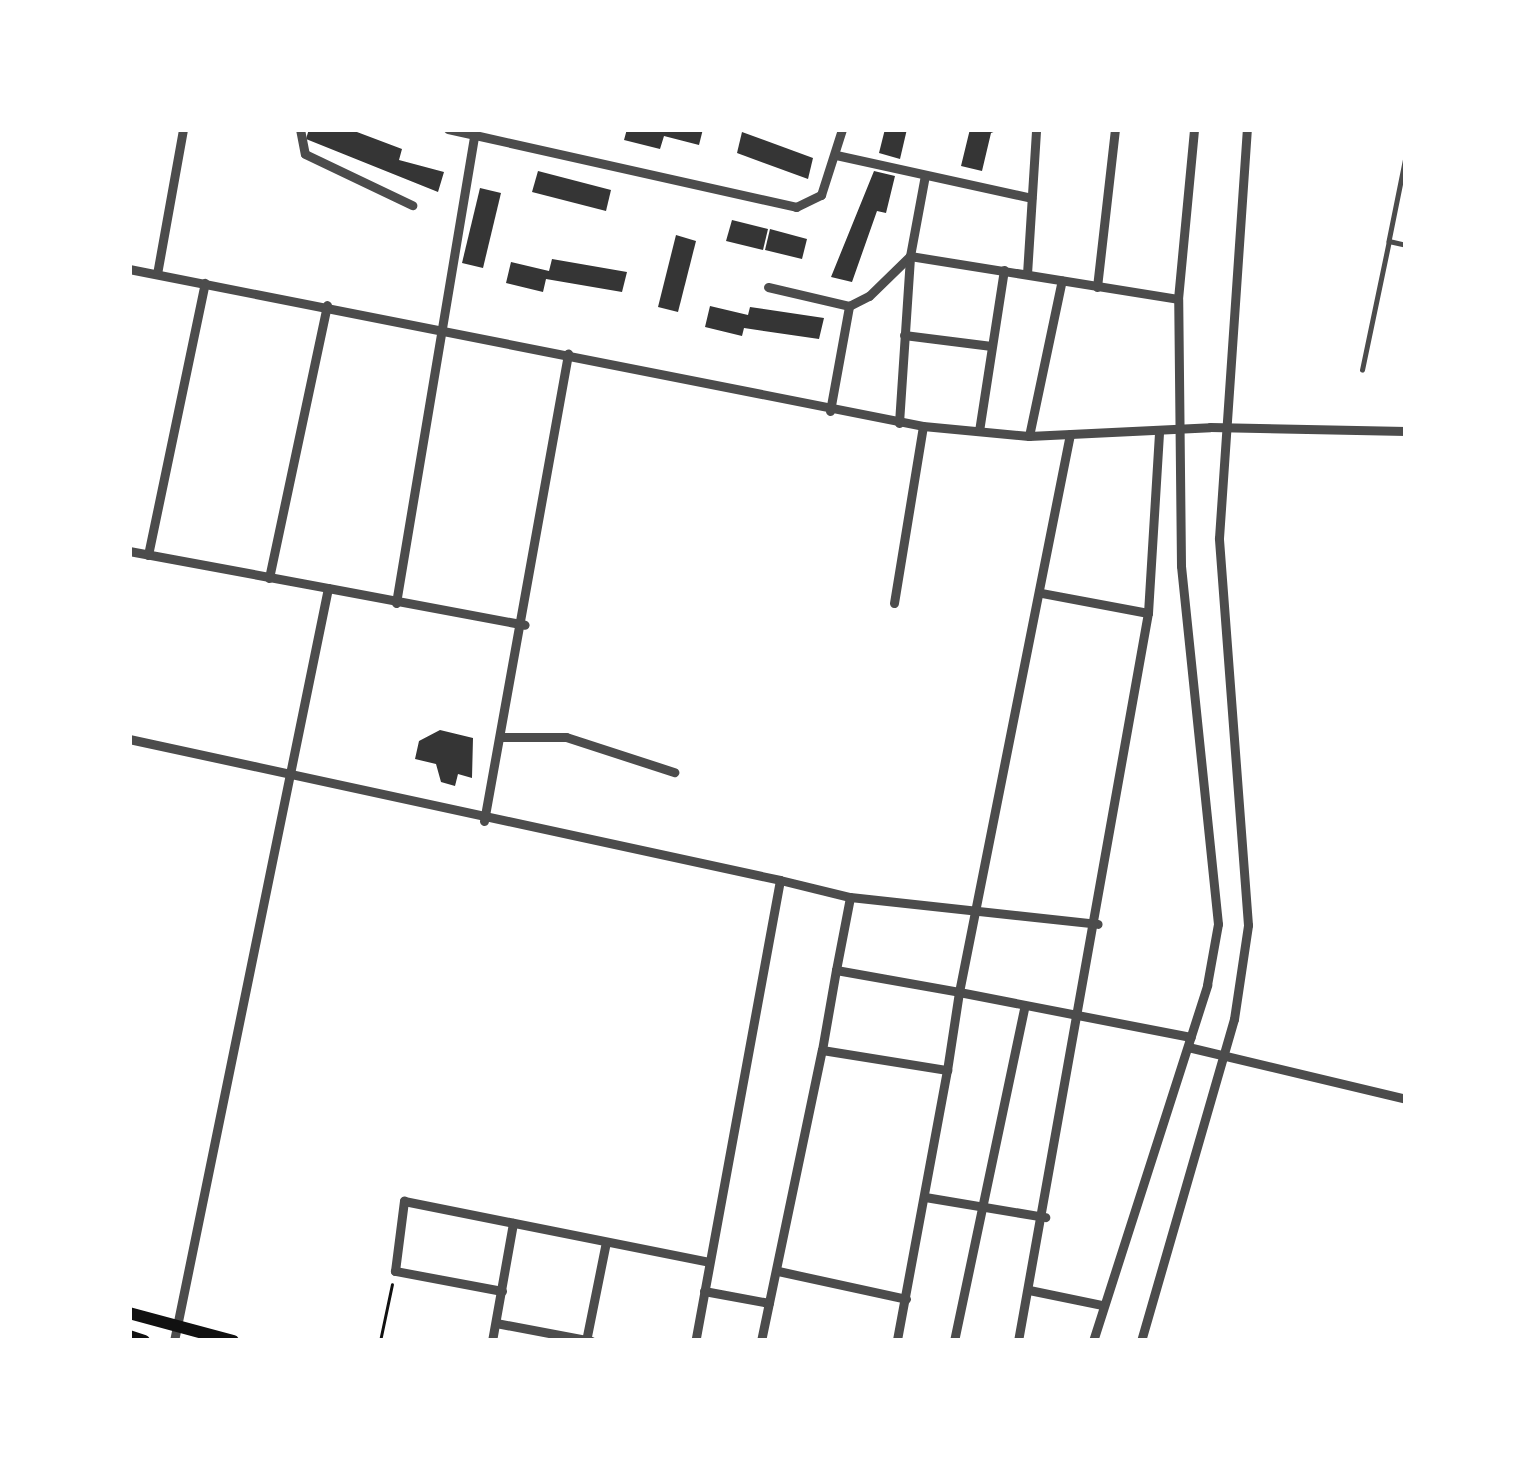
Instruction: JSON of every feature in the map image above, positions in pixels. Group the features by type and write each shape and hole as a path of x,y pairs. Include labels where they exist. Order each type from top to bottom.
{"main road":[{"path":"129,1312 233,1341"},
{"path":"129,1336 144,1341"}],"street":[{"path":"157,274 183,129"},
{"path":"300,129 305,154 412,205"},
{"path":"448,129 796,207 821,195 842,129"},
{"path":"1027,274 1036,129"},
{"path":"1097,287 1115,129"},
{"path":"1093,1341 1190,1042 1218,924 1181,566 1184,429 1178,299 1194,129"},
{"path":"1141,1341 1222,1056 1248,925 1220,623 1224,427 1247,129"},
{"path":"396,603 474,135"},
{"path":"836,155 1030,198"},
{"path":"899,423 910,256 925,175"},
{"path":"830,411 849,306 910,256 1178,299"},
{"path":"129,269 568,352 899,423 1029,436 1210,427 1406,431"},
{"path":"979,431 1004,270"},
{"path":"1029,436 1062,280"},
{"path":"148,555 206,283"},
{"path":"768,287 849,306"},
{"path":"269,578 327,305"},
{"path":"904,335 992,346"},
{"path":"484,821 525,625 568,352"},
{"path":"894,603 923,426"},
{"path":"1018,1341 1098,924 1148,613 1159,432"},
{"path":"897,1341 974,912 1070,434"},
{"path":"129,551 525,625"},
{"path":"174,1341 328,588"},
{"path":"1041,593 1148,613"},
{"path":"502,737 566,737 674,772"},
{"path":"129,739 290,772 484,821 850,897 1098,924"},
{"path":"695,1341 780,880"},
{"path":"766,1340 850,897"},
{"path":"836,970 1079,1016 1406,1099"},
{"path":"955,1341 1024,1005"},
{"path":"822,1050 947,1070"},
{"path":"926,1197 1045,1217"},
{"path":"502,1291 394,1270 404,1201 710,1262"},
{"path":"492,1341 513,1223"},
{"path":"496,1323 588,1341 607,1242"},
{"path":"778,1271 906,1299"},
{"path":"1029,1290 1102,1305"},
{"path":"704,1291 770,1304"}],"lane":[{"path":"1362,370 1406,157"},
{"path":"1389,241 1406,245"}],"path":[{"path":"380,1341 394,1270"}],"building":[{"path":"309,129 349,129 402,149 399,160 444,172 438,192 306,139"},
{"path":"627,129 703,129 699,145 664,136 660,149 624,140"},
{"path":"885,129 907,129 900,159 879,153"},
{"path":"970,129 1001,129 991,133 982,171 961,166"},
{"path":"742,132 813,158 808,179 737,153"},
{"path":"538,171 611,190 606,211 532,192"},
{"path":"874,171 895,176 886,213 877,211 852,282 831,277"},
{"path":"480,188 501,193 483,268 462,263"},
{"path":"732,220 768,229 763,250 726,241"},
{"path":"770,229 807,239 802,259 765,250"},
{"path":"676,235 696,241 678,312 658,307"},
{"path":"552,259 627,272 622,292 546,279 543,292 506,283 511,262 549,271"},
{"path":"710,306 748,315 750,307 824,318 819,339 744,328 742,336 705,327"},
{"path":"440,730 473,738 472,778 458,774 455,786 441,782 436,764 415,759 419,741"}]}
